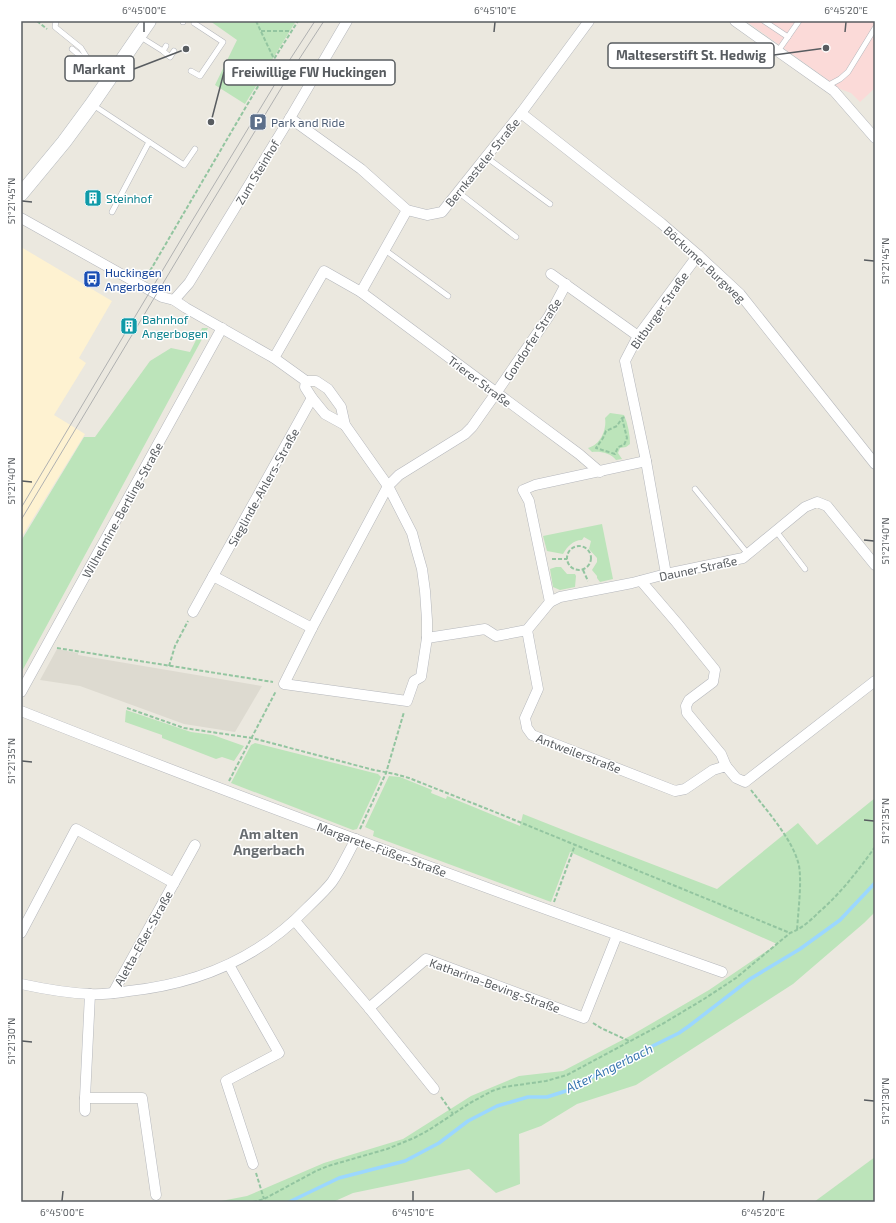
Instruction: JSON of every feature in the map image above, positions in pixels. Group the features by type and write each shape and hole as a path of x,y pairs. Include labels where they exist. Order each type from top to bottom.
{"main road":[{"path":"21,194 64,142 92,104 148,21"}],"street":[{"name":"Zum Steinhof","path":"174,300 188,284 290,118 347,21"},
{"name":"Bernkasteler Straße","path":"290,118 361,169 407,210 427,215 442,212 521,113 589,21"},
{"path":"735,21 834,91 875,138"},
{"name":"Böckumer Burgweg","path":"521,113 662,223 698,254 740,294 875,464"},
{"path":"361,292 407,210"},
{"path":"21,218 162,297 174,300 274,358 306,381 316,381 328,389 341,407 345,425 388,486 412,533 422,569 427,620 421,676 414,681 407,701 282,684 388,486"},
{"name":"Bitburger Straße","path":"666,574 646,461 625,361 638,336 698,254"},
{"name":"Trierer Straße","path":"274,358 324,271 361,292 496,394 579,454 600,472"},
{"name":"Gondorfer Straße","path":"551,274 638,336"},
{"name":"Gondorfer Straße","path":"388,486 399,475 465,434 472,427 549,316 566,284"},
{"name":"Wilhelmine-Bertling-Straße","path":"21,692 222,328"},
{"path":"306,381 305,387 325,414 345,425"},
{"name":"Sieglinde-Ahlers-Straße","path":"193,612 312,398"},
{"path":"426,638 485,629 496,636 527,630 550,602 529,501 522,490 535,485 646,461"},
{"name":"Dauner Straße","path":"550,602 560,597 641,581 666,574 743,558 805,507 817,502 827,506 875,565"},
{"path":"213,576 312,628"},
{"name":"Dauner Straße","path":"641,581 715,670 713,682 689,700 686,706 687,713 721,754 726,766"},
{"name":"Antweilerstraße","path":"527,630 538,689 525,718 527,728 532,735 675,791 685,789 713,770 726,766"},
{"path":"726,766 736,778 745,782 875,681"},
{"name":"Margarete-Füßer-Straße","path":"21,711 224,791 550,911 722,972"},
{"name":"Aletta-Eßer-Straße","path":"21,933 76,829 174,883"},
{"path":"21,984 47,990 90,994 113,993 152,989 190,980 229,965 264,944 295,921 331,882 356,839"},
{"name":"Aletta-Eßer-Straße","path":"113,993 195,845"},
{"path":"295,921 369,1008 434,1089"},
{"path":"584,1018 618,935"},
{"name":"Katharina-Beving-Straße","path":"369,1008 426,959 584,1018"},
{"path":"229,965 279,1053 226,1081 253,1164"},
{"path":"85,1111 84,1098 90,994"},
{"path":"84,1098 142,1098 156,1195"}],"lane":[{"path":"56,21 55,27 81,48 93,67"},
{"path":"764,21 788,37"},
{"path":"778,51 799,21"},
{"path":"191,71 200,76 223,42 192,24"},
{"path":"827,86 840,79 848,72 875,28"},
{"path":"138,35 176,60"},
{"path":"163,51 166,46"},
{"path":"72,50 108,80"},
{"path":"170,57 174,51"},
{"path":"92,104 184,165 194,149"},
{"path":"112,212 149,142"},
{"path":"486,157 550,204"},
{"path":"458,192 516,237"},
{"path":"385,250 448,296"},
{"path":"695,489 748,554"},
{"path":"776,531 805,569"}],"path":[{"path":"256,21 274,59"},
{"path":"141,285 274,59 298,21"},
{"path":"260,31 292,31"},
{"path":"622,418 627,438 624,445 618,447 615,454 596,448 606,431 616,426 622,418"},
{"path":"580,546 588,550 591,557 589,565 583,570 572,568 567,559 570,551 580,546"},
{"path":"541,561 548,559 567,559"},
{"path":"169,666 175,646 193,612"},
{"path":"47,646 282,684 224,791"},
{"path":"356,839 386,773 407,701"},
{"path":"127,708 184,728 252,738 409,778 790,933"},
{"path":"745,782 783,832 796,855 800,879 797,931"},
{"path":"550,911 575,845"},
{"path":"253,1202 264,1199 328,1166 387,1149 414,1138 481,1096 492,1091 504,1087 546,1081 567,1075 664,1023 736,978 790,933 797,931 838,894 875,848"},
{"path":"584,1018 629,1041"},
{"path":"434,1089 453,1114"},
{"path":"253,1164 264,1199"}],"shaded area":[{"path":"746,21 875,21 875,88 860,102 851,93 840,89"},
{"path":"21,247 112,301 79,358 86,363 54,415 85,434 21,538"},
{"path":"57,649 78,653 78,655 262,686 235,732 184,724 80,686 40,680"}],"green space":[{"path":"210,21 296,21 245,104 215,85 237,40"},
{"path":"202,328 208,328 21,673 21,541 84,437 95,437 150,361 171,348 190,352"},
{"path":"610,413 624,415 628,426 630,444 626,447 620,448 618,453 622,459 616,460 608,454 602,452 592,452 588,448 596,444 602,436 605,427 605,418"},
{"path":"602,524 613,579 600,582 597,578 592,570 597,562 597,558 589,549 591,541 584,537 582,540 571,544 563,554 547,551 543,536"},
{"path":"561,567 567,574 575,574 575,587 560,590 553,587 550,569"},
{"path":"126,710 191,732 213,735 244,746 234,761 222,757 216,759 162,738 162,735 125,722"},
{"path":"255,743 378,774 381,777 357,829 353,830 231,783 251,745"},
{"path":"389,776 400,777 432,790 431,793 446,799 447,796 520,826 523,814 717,889 798,823 817,845 875,798 875,912 793,984 636,1085 577,1104 541,1126 519,1134 520,1184 496,1193 469,1169 353,1193 333,1202 216,1202 247,1196 324,1163 403,1139 471,1096 519,1076 563,1071 630,1036 709,990 777,944 570,852 551,902 373,836 374,831 365,827"},
{"path":"875,1157 875,1202 814,1202"}],"waterway":[{"name":"Alter Angerbach","path":"289,1202 339,1178 405,1161 439,1143 468,1121 497,1106 528,1097 547,1097 569,1090 606,1069 679,1033 750,979 800,949 840,920 875,883"}],"tram line":[{"path":"21,508 189,226 289,61 315,21"},
{"path":"21,520 195,230 294,67 324,21"}],"place":[{"name":"Malteserstift St. Hedwig","path":"826,48"},
{"name":"Markant","path":"186,49"},
{"name":"Freiwillige FW Huckingen","path":"211,122"},
{"name":"Park and Ride","path":"258,122"},
{"name":"Steinhof","path":"93,198"},
{"name":"Huckingen Angerbogen","path":"92,279"},
{"name":"Bahnhof Angerbogen","path":"129,326"}],"district":[{"name":"Am alten Angerbach","path":"269,842"}]}
